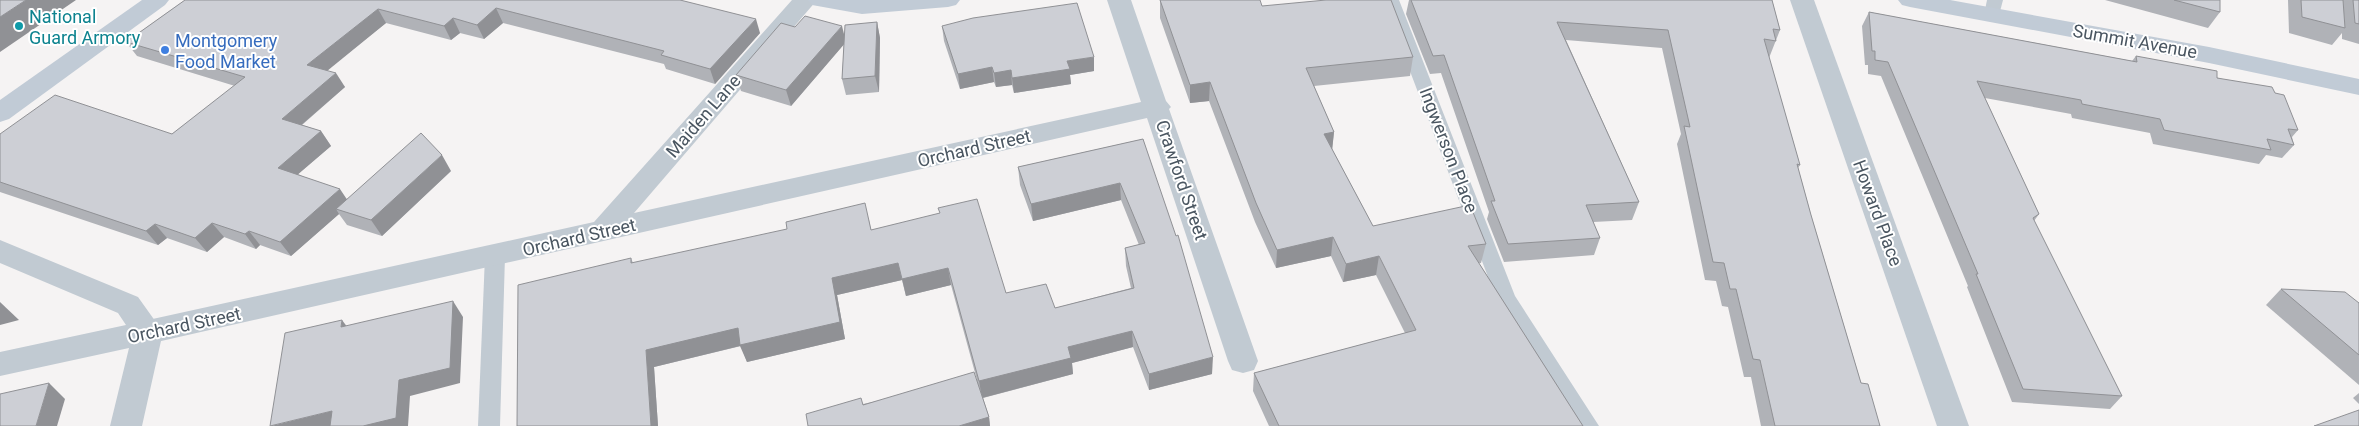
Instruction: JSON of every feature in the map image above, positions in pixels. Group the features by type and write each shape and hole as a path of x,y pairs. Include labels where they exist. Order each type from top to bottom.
{"main road":[{"path":"0,113 157,0"},
{"path":"820,0 862,7 948,0"},
{"name":"Summit Avenue","path":"1910,0 1993,7 2359,88"}],"street":[{"name":"Maiden Lane","path":"602,232 805,0"},
{"name":"Crawford Street","path":"1119,0 1158,107 1243,361"},
{"name":"Howard Place","path":"1802,0 1953,426"},
{"name":"Orchard Street","path":"0,364 495,256 1158,107"},
{"path":"0,251 128,305 148,332 126,426"}],"lane":[{"name":"Ingwerson Place","path":"1391,0 1506,298 1588,426"},
{"path":"489,426 495,256"}],"building":[{"path":"0,0 26,0 0,17"},
{"path":"185,0 680,0 756,19 710,69 661,55 664,51 496,8 477,25 453,18 444,26 378,9 307,65 336,73 282,119 321,131 278,168 340,189 280,242 249,231 245,234 212,223 195,238 155,224 146,231 0,182 0,134 55,95 172,134 245,77 126,42"},
{"path":"1160,0 1260,0 1262,6 1326,0 1391,0 1413,57 1306,68 1334,132 1324,134 1373,226 1470,205 1486,244 1468,246 1583,426 1279,426 1254,373 1416,330 1379,256 1346,264 1333,237 1277,250 1256,203 1210,82 1190,85"},
{"path":"1411,0 1772,0 1780,30 1773,29 1776,41 1764,39 1800,165 1797,164 1811,215 1861,383 1868,384 1880,426 1775,426 1760,360 1753,359 1736,289 1730,289 1724,263 1713,262 1684,126 1690,127 1668,30 1557,22 1639,202 1586,205 1600,238 1508,244 1491,201 1495,201 1444,55 1433,56"},
{"path":"2174,0 2220,0 2220,12"},
{"path":"2301,0 2343,0 2345,28 2302,17"},
{"path":"2353,0 2359,0 2359,24 2355,23"},
{"path":"1077,3 1094,57 1067,61 1070,69 1012,78 1011,70 994,73 992,67 958,74 942,26 973,18"},
{"path":"1869,12 2137,62 2136,56 2217,71 2217,78 2272,87 2275,93 2284,95 2298,130 2288,129 2294,145 2267,139 2271,150 2164,130 2160,119 2082,104 2081,100 1977,81 2039,214 2033,218 2122,396 2023,389 1976,274 1978,274 1888,62 1875,60 1875,51 1872,51"},
{"path":"805,16 842,26 786,90 736,75 781,23 795,27"},
{"path":"877,22 875,76 842,79 845,25"},
{"path":"421,133 442,155 371,220 336,209"},
{"path":"1143,139 1176,236 1178,235 1213,357 1149,374 1132,331 1068,347 1071,358 979,381 948,268 902,279 898,263 832,278 840,322 740,345 738,328 646,350 651,426 517,426 518,285 631,258 631,263 787,229 786,222 865,203 871,230 940,213 938,208 977,199 1006,293 1046,284 1055,308 1134,288 1125,248 1145,243 1120,183 1031,204 1018,167"},
{"path":"2281,289 2345,292 2359,303 2359,355"},
{"path":"453,301 450,368 399,380 396,418 363,426 330,426 332,411 270,426 285,333 342,320 341,327"},
{"path":"974,372 989,417 959,426 808,426 806,414 861,398 863,405"},
{"path":"49,383 36,426 0,426 0,394"},
{"path":"2359,410 2359,426 2314,426"}],"place":[{"name":"National Guard Armory","path":"19,26"},
{"name":"Montgomery Food Market","path":"165,50"}]}
